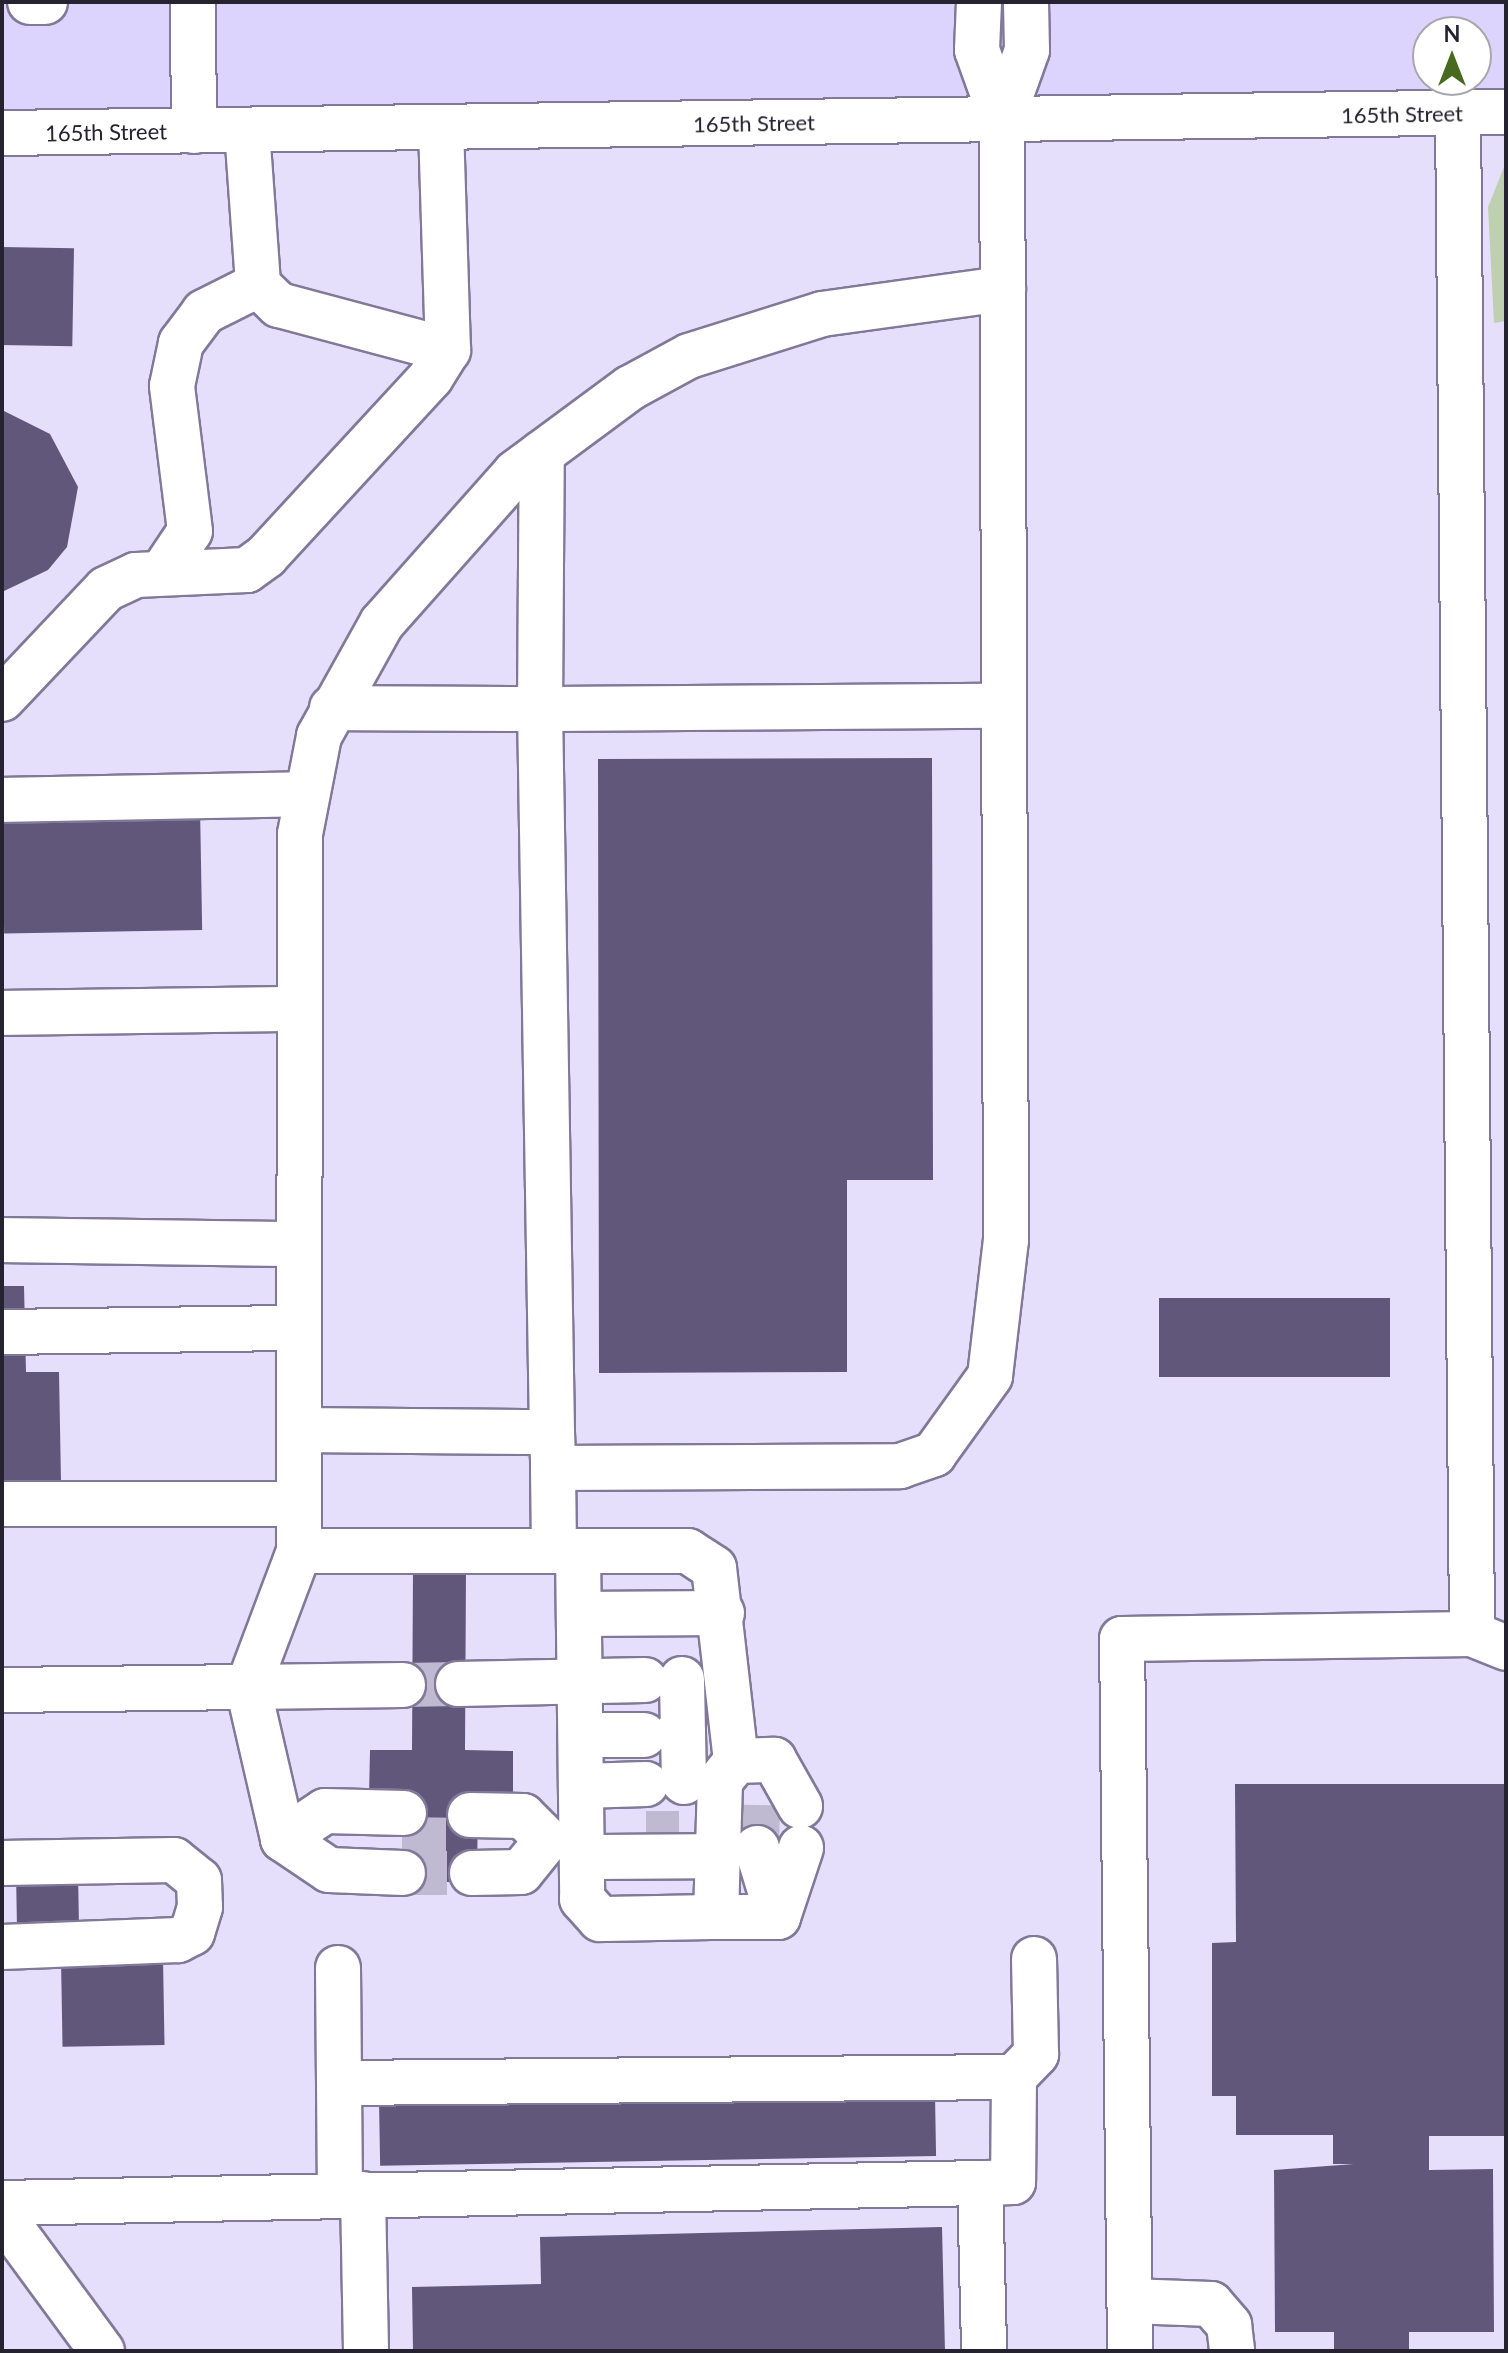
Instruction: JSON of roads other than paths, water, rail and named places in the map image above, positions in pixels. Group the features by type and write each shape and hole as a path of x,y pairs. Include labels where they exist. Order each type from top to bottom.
{"main road":[{"path":"30,2 45,2"},
{"path":"193,2 194,131"},
{"path":"299,1430 553,1450 900,1466 934,1454 967,1418 990,1376 1006,1240 1002,120 977,50 979,2"},
{"path":"1002,120 1027,50 1026,2"},
{"name":"165th Street","path":"2,133 1506,112"},
{"path":"1130,2351 1122,1639 1489,1641 1458,113"},
{"path":"2,699 106,589 162,573 247,570 266,556 448,350 441,128"},
{"path":"247,130 258,285 279,305 448,350"},
{"path":"162,573 184,550 190,531 172,386 181,343 204,312 258,285"},
{"path":"283,1839 325,1811 403,1842 329,1870 283,1839 248,1687 299,1551 299,1009 306,794 332,708 426,568 542,453 630,388 743,333 822,314 1003,289"},
{"path":"542,453 540,709 553,1450 566,1551 580,1614 582,1786 574,1843 582,1899 600,1919 778,1917"},
{"path":"332,708 1004,706"},
{"path":"2,800 306,794"},
{"path":"2,1013 299,1009"},
{"path":"2,1240 298,1244"},
{"path":"2,1332 299,1328"},
{"path":"2,1504 299,1504"},
{"path":"299,1551 688,1551 714,1568 732,1676 689,1839 716,1917"},
{"path":"580,1614 722,1613"},
{"path":"458,1684 732,1676"},
{"path":"668,1679 668,1734 706,1775 787,1820 778,1917"},
{"path":"2,1690 403,1685"},
{"path":"582,1735 668,1734"},
{"path":"582,1786 706,1775"},
{"path":"689,1839 574,1843 521,1872 470,1843 523,1816 574,1843 689,1839"},
{"path":"757,1848 778,1917"},
{"path":"2,1863 174,1860 199,1880 200,1907 192,1933 178,1940 2,1947"},
{"path":"2,2203 1013,2182 1014,2077 1036,2054 1034,1959"},
{"path":"338,1968 339,2083 366,2351"},
{"path":"339,2083 1014,2077"},
{"path":"980,2183 984,2351"},
{"path":"2,2215 102,2351"},
{"path":"1129,2301 1211,2304 1229,2325 1232,2351"}],"tunnel":[{"path":"403,1685 458,1684"},
{"path":"757,1848 758,1805"},
{"path":"646,1833 679,1833"},
{"path":"402,1839 468,1840"},
{"path":"403,1873 472,1873"}]}
